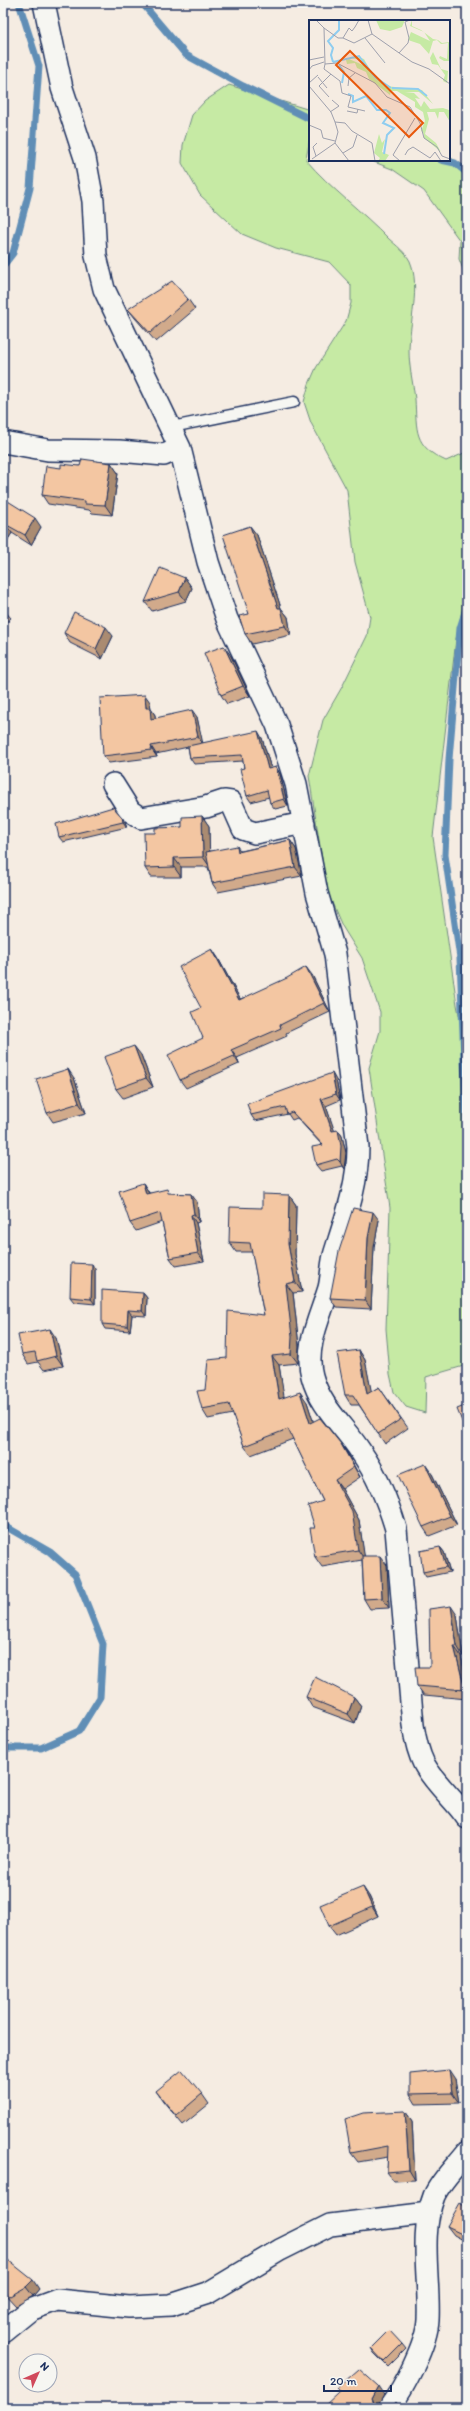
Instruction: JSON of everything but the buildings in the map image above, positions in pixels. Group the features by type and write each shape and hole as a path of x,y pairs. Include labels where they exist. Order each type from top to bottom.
{"street":[{"path":"44,3 62,88 85,158 93,201 96,256 104,289 172,427 180,448 208,562 222,605 279,732 296,784 317,893 335,954 358,1147 358,1169 354,1187 345,1223 334,1254 329,1286 314,1332 310,1353 312,1376 335,1420 361,1451 389,1503 396,1529 413,1725 418,1749 425,1764 436,1780 467,1818"},
{"path":"3,442 48,450 119,451 164,455 180,448"},
{"path":"113,784 130,811 141,818 206,807 224,801 231,802 243,829 255,833 304,823"},
{"path":"389,2408 414,2368 428,2322 429,2213 435,2194 467,2152"},
{"path":"3,2332 30,2310 57,2300 129,2307 171,2305 208,2293 280,2250 330,2225 429,2213"}],"lane":[{"path":"172,427 294,402"}],"green space":[{"path":"229,85 309,110 309,143 306,160 326,181 401,249 410,261 413,271 415,294 409,340 409,357 415,399 417,428 422,443 435,455 446,461 462,454 467,450 467,587 456,639 433,837 457,1005 467,1052 467,1365 426,1377 425,1413 406,1407 394,1392 390,1374 386,1329 390,1208 369,1068 380,1031 380,1012 362,958 342,926 327,891 309,776 323,720 342,687 367,636 370,617 355,562 347,490 311,423 304,402 309,384 316,368 346,321 351,303 351,285 329,262 276,248 242,234 200,195 182,163 183,145 192,115 205,101"},
{"path":"450,158 467,167 467,280 459,259 460,241 424,191 392,169 372,161 450,161"}],"waterway":[{"path":"3,266 13,253 30,188 39,66 19,3"},
{"path":"142,3 186,55 243,86 309,119"},
{"path":"446,161 455,163 467,173"},
{"path":"467,606 460,628 449,759 445,855 460,958 467,1136"},
{"path":"3,1525 50,1552 75,1574 103,1644 100,1697 79,1731 41,1748 3,1748"}]}
